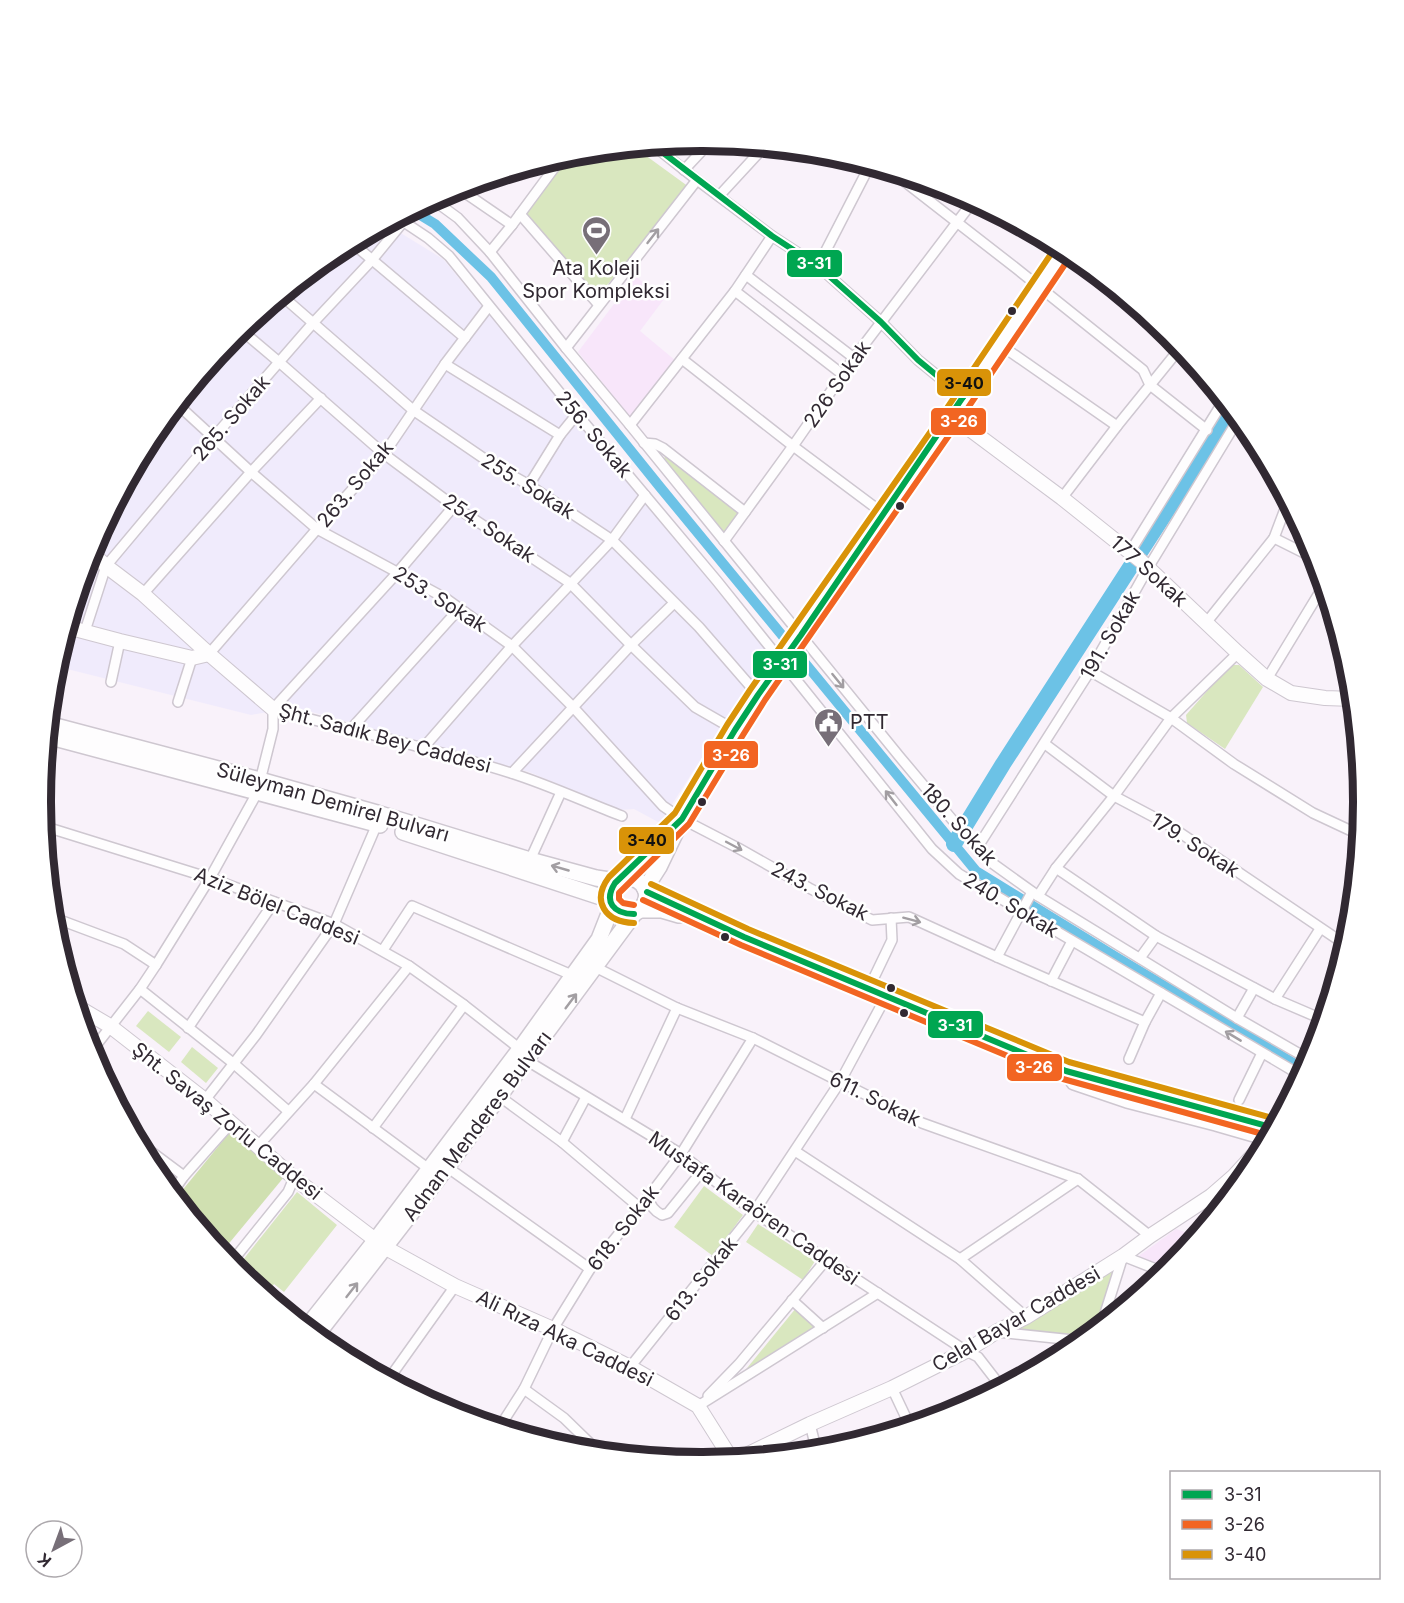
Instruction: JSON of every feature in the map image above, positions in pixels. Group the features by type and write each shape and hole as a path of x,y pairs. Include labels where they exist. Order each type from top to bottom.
{"main road":[{"path":"682,819 758,694 799,638 1059,257"},
{"name":"Süleyman Demirel Bulvarı","path":"56,726 259,786 274,795 377,824 611,903"},
{"name":"Süleyman Demirel Bulvarı","path":"55,738 377,813 596,878 619,880"},
{"name":"Adnan Menderes Bulvarı","path":"311,1322 447,1167 499,1096 599,939 611,903 612,887 682,819"},
{"name":"Adnan Menderes Bulvarı","path":"321,1329 381,1244 429,1169 645,905 646,890 682,819"},
{"path":"619,880 630,877 637,880 646,890 744,937 868,990 922,1017"},
{"path":"611,903 622,914 662,910 680,916 882,1004 1066,1071 1264,1130"}],"street":[{"path":"684,170 702,151"},
{"path":"662,152 772,236 818,266 881,322 918,360 963,397"},
{"path":"719,196 758,153"},
{"path":"490,252 554,168"},
{"path":"818,266 866,172"},
{"path":"566,348 697,180"},
{"path":"909,184 1143,370 1150,385 1207,430"},
{"path":"469,194 512,225"},
{"name":"256. Sokak","path":"441,206 458,218 490,252 724,541 799,638"},
{"name":"226 Sokak","path":"724,541 842,374 968,208"},
{"path":"520,214 599,305"},
{"name":"256. Sokak","path":"405,223 449,256 577,414 784,657"},
{"name":"265. Sokak","path":"85,631 106,566 279,362 372,260 395,228"},
{"path":"630,425 735,291 772,236"},
{"path":"358,249 465,338"},
{"path":"746,274 854,358"},
{"path":"735,291 842,374"},
{"name":"255. Sokak","path":"287,300 413,410 492,464 529,485 612,540 699,627 758,694"},
{"name":"263. Sokak","path":"209,654 384,454 445,364 489,306"},
{"name":"254. Sokak","path":"248,336 384,454 454,506 570,583 695,707 735,729"},
{"path":"999,344 1117,426"},
{"path":"1062,498 1175,355"},
{"path":"682,359 884,514"},
{"path":"445,364 560,435"},
{"path":"144,594 251,472 321,398"},
{"path":"1140,560 1220,407"},
{"name":"253. Sokak","path":"183,409 317,529 445,598 512,646 573,707 663,806 682,819"},
{"path":"529,485 560,435 577,414"},
{"name":"177 Sokak","path":"952,416 1140,560 1267,679 1291,693 1344,699"},
{"name":"191. Sokak","path":"975,846 1045,744 1090,671 1140,560 1233,426"},
{"path":"644,443 655,444 663,448 745,512"},
{"path":"424,747 512,646 612,540 645,495"},
{"path":"98,1042 156,965 210,878 259,786 273,729 273,709 398,572 454,506"},
{"path":"1206,623 1274,538 1284,511"},
{"path":"1274,538 1303,553"},
{"name":"Şht. Sadık Bey Caddesi","path":"98,559 144,594 273,709 424,747 512,773 622,816"},
{"path":"1267,679 1319,594"},
{"path":"512,773 631,645 674,603"},
{"path":"350,730 459,609"},
{"path":"74,629 192,657 209,654"},
{"name":"180. Sokak","path":"799,638 955,824 992,863 1034,894 1301,1055"},
{"path":"111,682 120,641"},
{"path":"997,957 1023,908 1114,796 1171,718 1238,653"},
{"path":"178,702 192,657"},
{"name":"240. Sokak","path":"784,657 932,849 959,874 1023,908 1072,941 1294,1071"},
{"path":"1090,671 1171,718 1234,764 1313,813 1352,831"},
{"name":"179. Sokak","path":"1045,744 1114,796 1167,824 1338,940"},
{"path":"531,860 561,792"},
{"name":"243. Sokak","path":"682,819 872,920 909,916 1145,1022"},
{"path":"205,1100 263,1026 334,924 377,824"},
{"name":"Aziz Bölel Caddesi","path":"52,828 210,878 334,924 409,966 464,1005 523,1055"},
{"path":"1056,868 1156,936 1275,999 1316,1017"},
{"path":"188,1028 274,902"},
{"path":"383,950 412,906 574,976"},
{"path":"868,990 892,940 891,918"},
{"path":"63,921 124,944 156,965"},
{"path":"1275,999 1320,929"},
{"path":"1140,958 1156,936"},
{"path":"1051,981 1072,941"},
{"path":"258,1146 314,1084 409,966"},
{"name":"611. Sokak","path":"595,968 677,1008 753,1038 922,1123 1078,1179 1150,1236"},
{"path":"1237,1018 1254,988"},
{"path":"140,989 288,1111"},
{"path":"1129,1059 1161,993"},
{"name":"613. Sokak","path":"630,1367 754,1212 840,1082 882,1004"},
{"path":"373,1128 464,1005"},
{"path":"625,1119 677,1008"},
{"name":"Şht. Savaş Zorlu Caddesi","path":"86,1012 110,1026 205,1100 294,1178 381,1244"},
{"name":"618. Sokak","path":"503,1421 524,1389 553,1329 590,1269 681,1154 753,1038"},
{"path":"1239,1100 1262,1053"},
{"name":"Mustafa Karaören Caddesi","path":"523,1055 586,1097 681,1154 754,1212 978,1357 997,1381"},
{"path":"314,1084 429,1169"},
{"path":"499,1096 562,1142 640,1208"},
{"path":"562,1142 586,1097"},
{"path":"177,1186 232,1122"},
{"path":"795,1151 960,1259 1026,1317"},
{"path":"156,1155 184,1176"},
{"path":"447,1167 590,1269"},
{"path":"648,1197 650,1205 656,1212 662,1215 669,1213 702,1171"},
{"name":"Celal Bayar Caddesi","path":"757,1450 892,1388 966,1351 1026,1317 1123,1256 1211,1196 1233,1177"},
{"path":"236,1256 288,1192 294,1178"},
{"path":"960,1259 1078,1179"},
{"path":"1211,1196 1218,1198"},
{"name":"Ali Rıza Aka Caddesi","path":"381,1244 455,1286 553,1329 630,1367 698,1406 727,1451"},
{"path":"1105,1312 1123,1256 1155,1269"},
{"path":"698,1406 739,1364 825,1260"},
{"path":"393,1374 455,1286"},
{"path":"698,1406 878,1293"},
{"path":"792,1300 824,1328"},
{"path":"996,1332 1069,1340"},
{"path":"892,1388 907,1419"},
{"path":"524,1389 564,1418 589,1442"},
{"path":"810,1424 815,1442"}],"shaded area":[{"path":"394,229 443,259 769,653 660,823 634,809 621,810 529,772 294,707 251,715 65,669 73,633 101,552 118,514 138,476 186,405 242,341 273,312 340,260"},
{"path":"635,276 664,299 640,331 676,361 631,418 578,352"},
{"path":"1176,1229 1189,1233 1158,1266 1136,1258"}],"green space":[{"name":"Ata Koleji Spor Kompleksi","path":"643,154 689,187 598,296 522,216 558,167 575,163"},
{"path":"666,456 739,514 724,534 664,458"},
{"path":"1230,665 1239,665 1263,687 1225,749 1187,723 1186,715"},
{"path":"148,1011 181,1037 169,1052 136,1026"},
{"path":"192,1047 218,1068 206,1083 181,1062"},
{"path":"230,1132 284,1177 227,1246 181,1191"},
{"path":"704,1186 743,1215 713,1256 674,1227"},
{"path":"297,1192 337,1225 284,1292 274,1284 271,1289 242,1262"},
{"path":"758,1224 815,1261 803,1280 746,1242"},
{"path":"1123,1256 1105,1312 1069,1340 996,1332"},
{"path":"796,1308 817,1328 743,1373"}],"waterway":[{"path":"420,215 435,224 491,277 660,487 976,871 1297,1065"},
{"path":"954,844 1003,764 1227,418"}],"transit line":[{"name":"3-31","path":"662,152 772,236 818,266 881,322 918,360 963,397"},
{"name":"3-40","path":"634,923 615,919 604,909 601,894 609,877 675,813 750,690 945,411 1052,253"},
{"name":"3-26","path":"634,905 623,903 619,899 619,893 689,824 765,700 1067,262"},
{"name":"3-31","path":"634,914 621,912 612,906 610,896 615,883 682,819 758,695 963,397"},
{"name":"3-40","path":"651,884 748,929 1069,1062 1271,1118"},
{"name":"3-31","path":"647,892 744,937 1066,1071 1267,1126"},
{"name":"3-26","path":"643,900 741,945 1063,1079 1262,1134"}],"place":[{"name":"Ata Koleji Spor Kompleksi","path":"596,256"},
{"name":"PTT","path":"829,748"}]}
